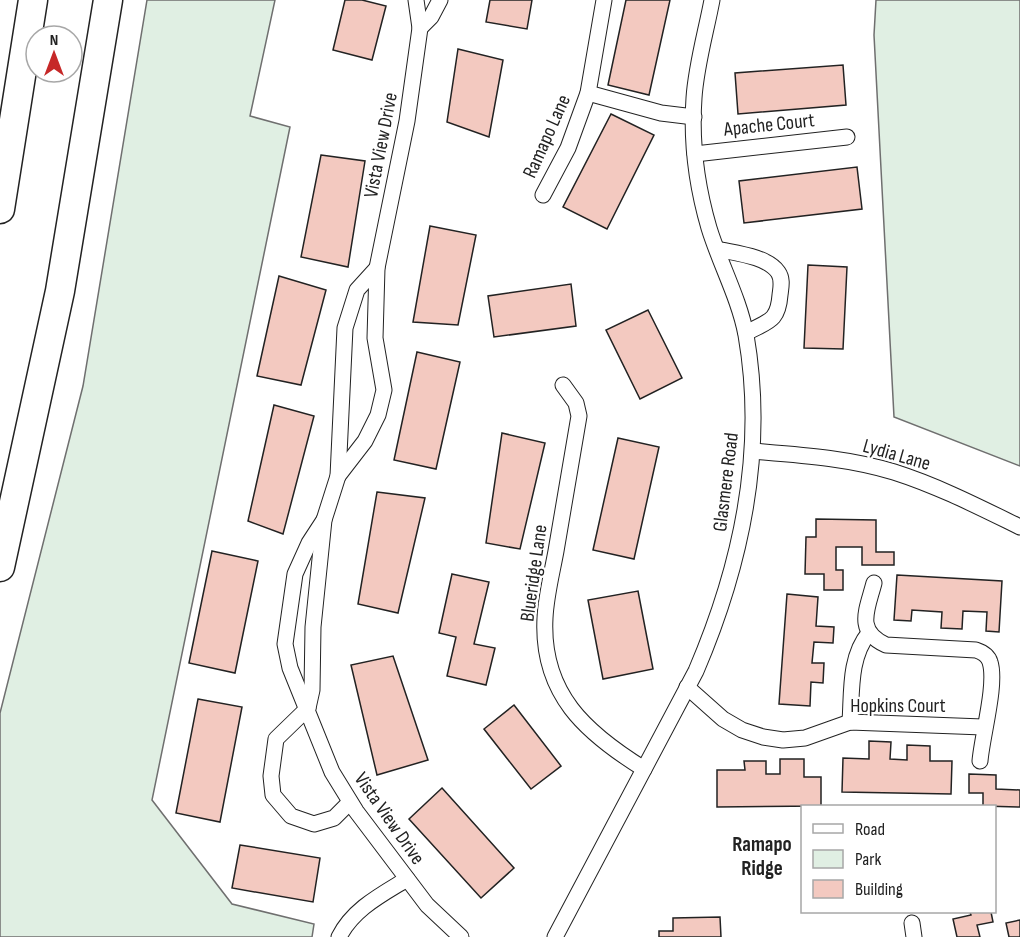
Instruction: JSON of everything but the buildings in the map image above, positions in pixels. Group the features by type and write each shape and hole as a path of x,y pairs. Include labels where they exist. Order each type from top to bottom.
{"highway":[{"path":"0,208 33,0"},
{"path":"0,567 60,291 108,0"}],"street":[{"name":"Vista View Drive","path":"339,476 366,441 378,415 384,390 375,338 376,268 407,122 420,28 416,0"},
{"name":"Vista View Drive","path":"420,28 431,17 440,0"},
{"name":"Ramapo Lane","path":"543,195 568,148 588,93 604,0"},
{"name":"Glasmere Road","path":"555,937 645,769 715,627 740,537 753,451 751,372 746,333 700,194 695,154 694,97 712,0"},
{"name":"Ramapo Lane","path":"588,93 661,113 694,117"},
{"name":"Apache Court","path":"695,154 847,137"},
{"path":"717,249 762,261 777,271 781,280 778,310 774,319 746,333"},
{"name":"Vista View Drive","path":"308,708 312,690 313,627 324,520 339,476 345,328 357,290 376,268"},
{"name":"Blueridge Lane","path":"563,385 576,403 579,416 545,617 548,657 557,684 569,707 585,727 604,744 645,769"},
{"name":"Lydia Lane","path":"753,451 827,458 894,472 938,488 1020,527"},
{"name":"Vista View Drive","path":"324,520 309,543 295,574 285,644 296,686 308,708 332,772 350,802 427,905 461,937"},
{"path":"874,583 865,622 869,633 886,645 957,648 984,653 990,661 992,688 983,727 980,761"},
{"path":"850,722 855,657 860,643 869,633"},
{"name":"Hopkins Court","path":"687,687 723,719 742,730 763,737 805,738 850,722 983,727"},
{"path":"308,708 276,739 271,776 273,795 291,816 314,824 334,818 350,802"},
{"path":"339,937 352,917 368,903 407,879"}],"green space":[{"path":"147,0 275,0 250,116 290,127 152,800 232,904 314,924 312,937 0,937 0,713 83,386"},
{"path":"876,0 1020,0 1020,466 894,417 874,35"}],"district":[{"name":"Ramapo Ridge","path":"762,856"}]}
